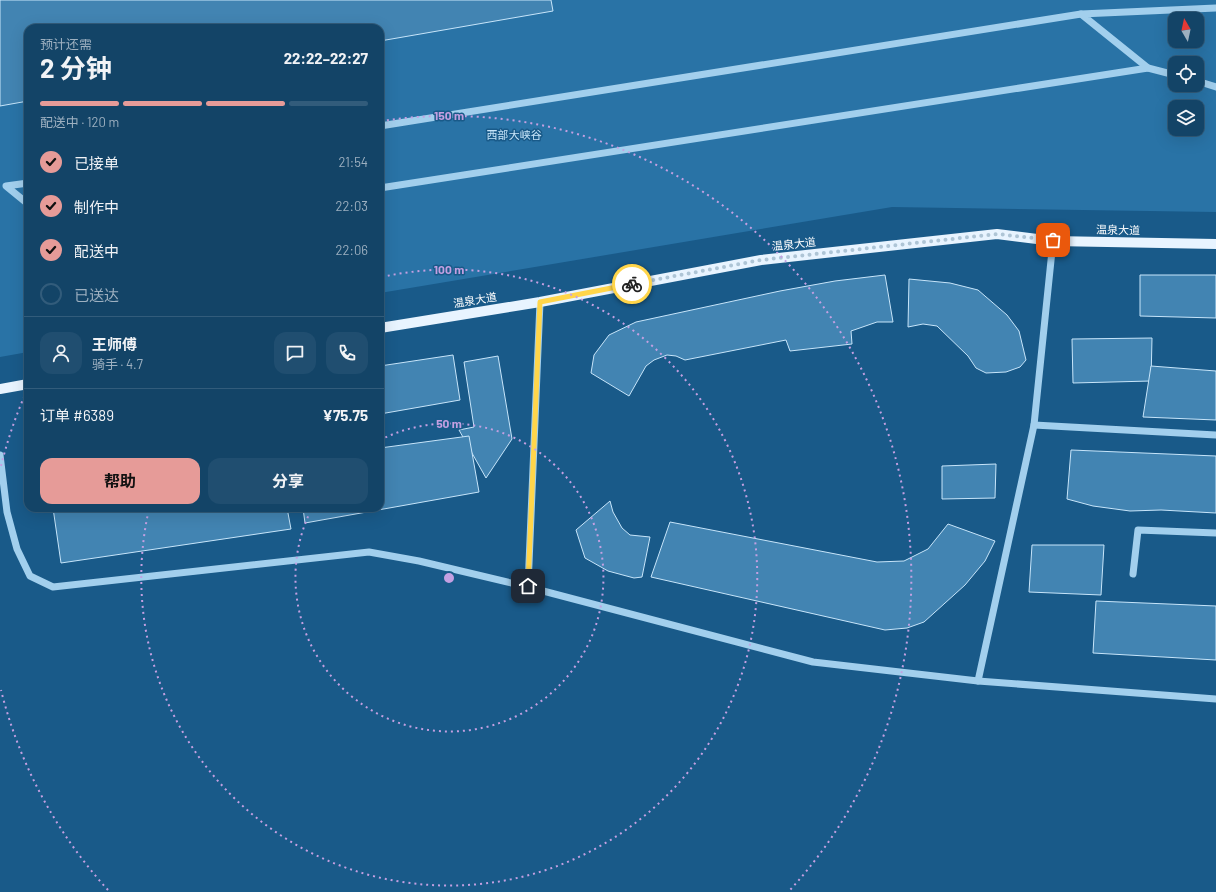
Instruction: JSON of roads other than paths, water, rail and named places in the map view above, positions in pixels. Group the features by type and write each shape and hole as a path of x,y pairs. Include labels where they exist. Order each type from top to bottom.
{"main road":[{"name":"温泉大道","path":"384,327 540,302 761,260 997,234 1053,240 1216,244"},
{"path":"0,389 24,385"}],"street":[{"path":"384,125 1081,14 1216,8"},
{"path":"1081,14 1148,68"},
{"path":"384,187 1148,68 1168,73"},
{"path":"1204,83 1216,87"},
{"path":"3,187 24,184"},
{"path":"3,187 24,201"},
{"path":"978,681 1034,425 1053,240"},
{"path":"528,586 540,302"},
{"path":"1034,425 1216,435"},
{"path":"0,454 7,512 17,549 30,576 53,588 369,552 419,561 528,586 814,662 978,681 1216,699"},
{"path":"1133,574 1138,530 1216,533"}],"park label":[{"name":"西部大峡谷","path":"514,135"}]}
